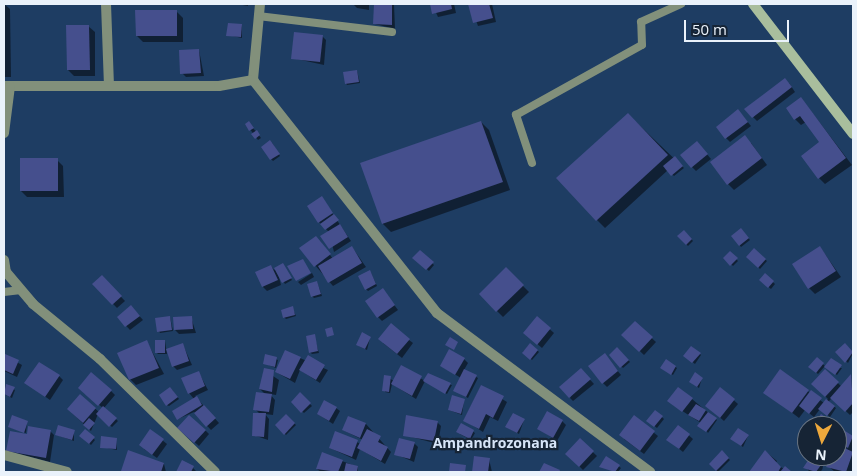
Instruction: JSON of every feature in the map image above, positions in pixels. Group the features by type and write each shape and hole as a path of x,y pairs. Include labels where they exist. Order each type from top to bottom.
{"main road":[{"path":"753,4 853,134"}],"street":[{"path":"106,4 109,86"},
{"path":"260,4 253,80 437,314 650,472"},
{"path":"4,133 7,86 219,86 253,80"},
{"path":"4,260 6,272 21,290 215,472"},
{"path":"4,455 67,472"}],"lane":[{"path":"532,163 516,116 642,45 641,22 681,4"},
{"path":"258,16 392,32"},
{"path":"4,292 21,290"}],"building":[{"path":"374,4 392,4 392,25 373,24"},
{"path":"430,4 451,4 452,9 432,14"},
{"path":"468,4 489,4 493,18 473,23"},
{"path":"135,10 177,10 177,36 136,36"},
{"path":"228,23 242,24 241,37 226,36"},
{"path":"66,25 89,25 90,70 67,70"},
{"path":"294,32 323,35 320,62 291,59"},
{"path":"199,49 201,73 180,74 179,50"},
{"path":"357,70 359,82 345,84 343,72"},
{"path":"785,78 792,87 752,118 744,109"},
{"path":"801,97 846,158 818,179 801,156 819,142 800,116 794,120 786,108"},
{"path":"738,109 748,122 725,139 716,127"},
{"path":"628,113 668,155 596,221 556,178"},
{"path":"249,121 254,128 249,131 245,124"},
{"path":"481,121 503,182 382,224 360,163"},
{"path":"257,130 260,135 255,139 251,134"},
{"path":"745,135 762,158 727,185 710,162"},
{"path":"270,140 280,154 270,160 261,147"},
{"path":"697,141 708,154 691,168 680,155"},
{"path":"675,156 683,166 671,176 663,166"},
{"path":"20,158 58,158 58,191 20,191"},
{"path":"322,196 333,213 318,223 307,206"},
{"path":"334,214 339,220 325,230 320,224"},
{"path":"340,224 348,237 329,249 320,236"},
{"path":"741,228 749,238 739,246 731,236"},
{"path":"684,230 692,239 686,245 677,236"},
{"path":"316,236 331,254 314,267 299,248"},
{"path":"352,246 362,263 328,283 318,266"},
{"path":"820,246 836,271 808,289 792,264"},
{"path":"754,248 766,259 758,268 746,257"},
{"path":"420,250 434,262 426,270 412,258"},
{"path":"730,251 738,258 730,266 723,258"},
{"path":"303,259 311,273 296,281 287,266"},
{"path":"283,263 292,278 282,283 274,268"},
{"path":"271,265 278,280 262,287 255,272"},
{"path":"506,267 524,285 496,312 479,294"},
{"path":"370,270 376,284 365,290 358,276"},
{"path":"765,273 774,281 768,288 759,280"},
{"path":"102,275 122,296 112,305 92,284"},
{"path":"317,281 321,294 311,297 307,284"},
{"path":"383,288 395,305 377,318 365,301"},
{"path":"131,305 140,316 125,327 117,317"},
{"path":"293,306 295,315 283,318 281,310"},
{"path":"170,316 172,330 157,332 155,318"},
{"path":"192,316 193,329 174,330 173,317"},
{"path":"537,316 551,328 537,345 523,333"},
{"path":"635,321 653,337 639,352 621,335"},
{"path":"391,323 410,339 397,354 378,339"},
{"path":"332,327 334,335 327,337 325,329"},
{"path":"362,332 371,337 365,349 356,345"},
{"path":"315,334 318,351 309,353 306,336"},
{"path":"450,337 458,342 454,350 445,345"},
{"path":"147,340 159,368 129,380 117,353"},
{"path":"155,340 165,340 165,353 155,353"},
{"path":"183,343 189,361 172,367 166,349"},
{"path":"530,343 538,350 530,360 522,353"},
{"path":"845,343 853,352 845,363 835,352"},
{"path":"691,346 701,353 692,363 683,356"},
{"path":"617,347 629,360 620,368 609,355"},
{"path":"449,349 465,358 455,375 440,366"},
{"path":"285,350 301,357 290,379 275,372"},
{"path":"605,353 618,371 602,384 588,366"},
{"path":"5,354 19,360 13,374 4,370"},
{"path":"265,354 277,357 275,367 263,364"},
{"path":"308,355 325,365 316,380 299,370"},
{"path":"817,357 824,363 816,373 808,367"},
{"path":"831,358 842,365 835,375 824,367"},
{"path":"666,359 676,366 671,375 660,368"},
{"path":"39,362 60,375 45,397 24,383"},
{"path":"401,365 422,376 412,396 391,384"},
{"path":"264,368 274,370 272,392 259,389"},
{"path":"581,368 591,379 569,398 559,387"},
{"path":"464,369 477,375 466,397 453,391"},
{"path":"780,369 809,390 792,413 763,393"},
{"path":"825,369 839,382 825,397 811,384"},
{"path":"199,371 205,386 188,394 181,378"},
{"path":"91,372 112,390 98,406 78,388"},
{"path":"695,372 703,378 697,387 689,382"},
{"path":"428,373 451,383 445,394 423,381"},
{"path":"851,374 853,403 845,412 830,398"},
{"path":"384,375 391,376 389,392 382,391"},
{"path":"6,384 15,387 10,397 4,394"},
{"path":"481,385 504,396 493,418 486,414 479,429 463,421"},
{"path":"170,387 178,397 166,406 159,395"},
{"path":"678,387 693,398 682,412 667,401"},
{"path":"720,387 735,399 720,418 705,406"},
{"path":"811,390 822,398 809,414 799,406"},
{"path":"256,392 272,394 269,412 253,410"},
{"path":"300,392 311,403 301,413 291,402"},
{"path":"80,394 96,408 83,423 67,409"},
{"path":"452,395 465,399 461,414 448,410"},
{"path":"197,396 202,405 177,420 172,411"},
{"path":"826,399 835,406 827,416 818,409"},
{"path":"324,400 337,407 329,421 317,414"},
{"path":"696,404 706,410 699,421 688,415"},
{"path":"204,405 216,418 206,427 194,413"},
{"path":"103,406 117,418 109,427 96,414"},
{"path":"655,410 663,416 654,427 646,421"},
{"path":"547,411 563,420 553,438 537,429"},
{"path":"708,412 717,418 706,432 697,426"},
{"path":"253,413 266,413 264,437 252,436"},
{"path":"513,413 525,419 517,433 505,427"},
{"path":"286,414 295,423 284,435 275,425"},
{"path":"12,415 28,421 24,433 8,427"},
{"path":"189,415 206,430 194,443 177,428"},
{"path":"406,415 438,421 434,441 403,436"},
{"path":"634,415 655,431 640,451 619,435"},
{"path":"348,416 366,423 360,438 342,430"},
{"path":"89,418 95,423 89,430 83,425"},
{"path":"461,423 474,430 470,439 456,432"},
{"path":"58,425 75,430 72,440 55,435"},
{"path":"678,425 690,434 679,449 666,440"},
{"path":"28,426 51,430 46,458 6,451 10,431 27,434"},
{"path":"738,428 749,435 741,446 730,439"},
{"path":"85,429 95,437 89,444 79,436"},
{"path":"150,429 164,439 152,455 139,445"},
{"path":"367,429 381,436 378,442 388,447 381,461 357,448"},
{"path":"335,431 358,440 352,457 329,448"},
{"path":"847,432 853,436 847,447"},
{"path":"101,436 117,438 116,449 100,448"},
{"path":"399,438 415,442 410,459 394,455"},
{"path":"580,438 594,451 579,467 565,454"},
{"path":"847,449 853,452 846,472 826,467 847,466"},
{"path":"128,450 164,463 161,472 121,471"},
{"path":"722,450 729,458 716,471 709,464"},
{"path":"765,450 781,467 778,472 749,472"},
{"path":"322,452 343,460 338,472 316,469"},
{"path":"474,456 490,458 488,472 472,472"},
{"path":"606,456 620,465 615,472 599,467"},
{"path":"182,460 194,466 191,472 176,472"},
{"path":"346,463 358,466 357,472 344,472"},
{"path":"450,463 466,465 465,472 449,472"},
{"path":"544,463 560,470 559,472 539,472"},
{"path":"785,466 792,472 780,472"},
{"path":"804,466 820,466 816,472 803,468"}],"district":[{"name":"Ampandrozonana","path":"495,443"}]}
